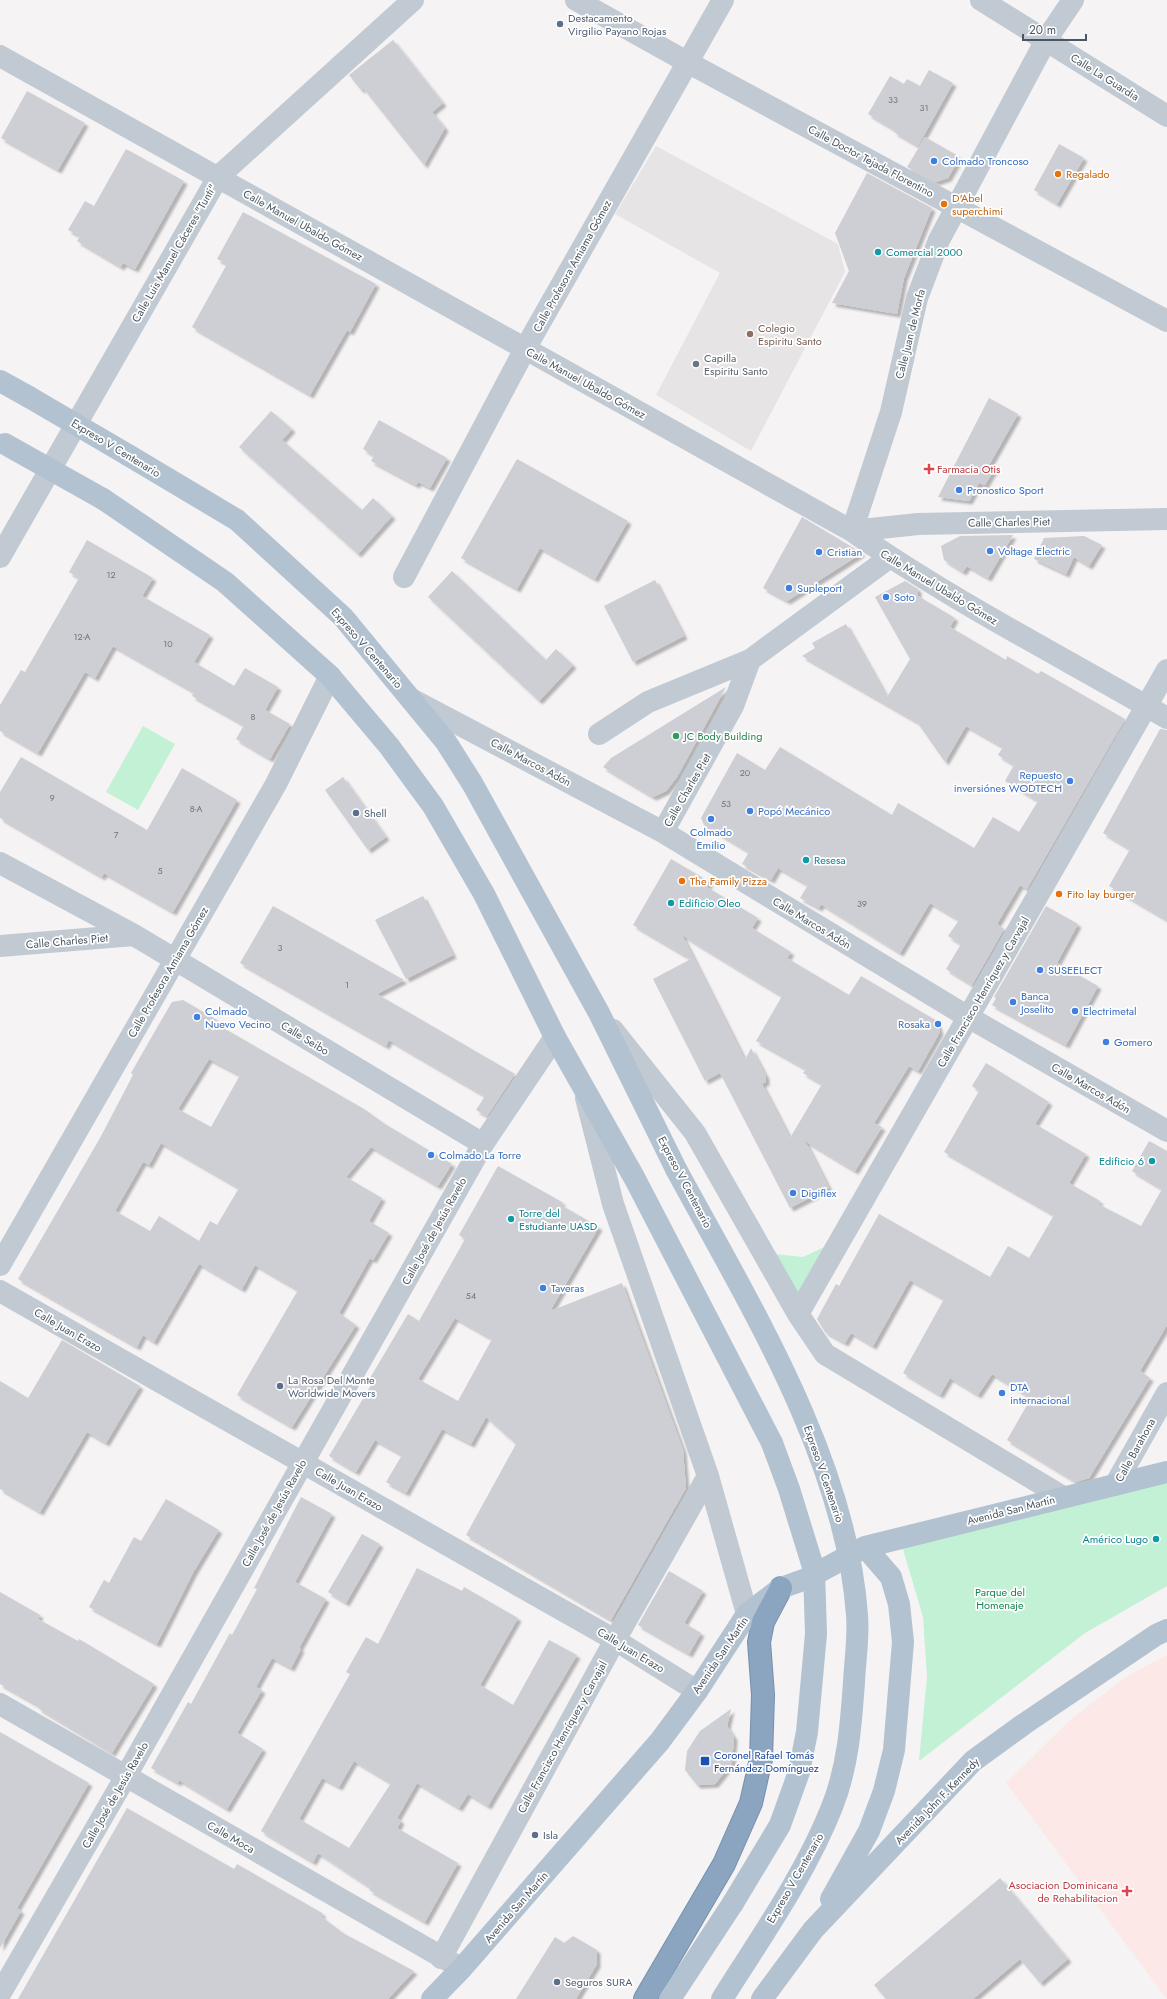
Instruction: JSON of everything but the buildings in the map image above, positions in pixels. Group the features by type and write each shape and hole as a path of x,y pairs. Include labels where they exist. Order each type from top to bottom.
{"highway":[{"path":"645,1999 724,1864 751,1803 761,1759 763,1695 759,1642 763,1622 781,1588"}],"main road":[{"name":"Expreso V Centenario","path":"0,381 30,397 237,520 343,617 446,742 472,783 599,1013 676,1169 786,1373 814,1442 838,1508 850,1560 857,1616 852,1708 847,1756 833,1805 815,1848 722,1999"},
{"path":"2,443 103,499 226,582 330,676 389,746 434,806 484,894 555,1037 635,1179 772,1443 789,1488 814,1570 816,1634 807,1732 799,1772 780,1825 733,1903 670,1999"},
{"name":"Avenida San Martín","path":"432,1999 462,1968 660,1741 697,1691 748,1614 781,1588 806,1578 865,1547 1167,1472"},
{"path":"813,1930 869,1831 884,1791 894,1750 903,1642 899,1604 891,1577 865,1547"},
{"name":"Avenida John F. Kennedy","path":"762,1999 813,1930 973,1761 1024,1724 1156,1635 1167,1630"}],"street":[{"name":"Calle Luis Manuel Cáceres \"Tunti\"","path":"0,557 218,177 413,0"},
{"name":"Calle Doctor Tejada Florentino","path":"576,0 687,62 1167,321"},
{"name":"Calle Profesora Amiama Gómez","path":"404,577 526,349 722,0"},
{"name":"Calle La Guardia","path":"981,0 1167,116"},
{"name":"Calle Juan de Morfa","path":"852,531 892,412 917,298 939,240 1046,40 1073,0"},
{"name":"Calle Manuel Ubaldo Gómez","path":"0,56 852,531 889,558 985,616 1167,718"},
{"name":"Calle Charles Piet","path":"852,531 918,524 1167,519"},
{"path":"599,734 648,702 750,660 889,558"},
{"name":"Calle Charles Piet","path":"663,832 733,706 750,660"},
{"name":"Calle Francisco Henríquez y Carvajal","path":"798,1314 1167,670"},
{"name":"Calle Profesora Amiama Gómez","path":"0,1265 276,784 330,676"},
{"name":"Calle Marcos Adón","path":"411,699 663,832 968,1017 1167,1131"},
{"name":"Calle Seibo","path":"0,863 134,935 482,1144"},
{"name":"Calle Charles Piet","path":"0,946 134,935"},
{"name":"Expreso V Centenario","path":"599,1013 695,1133 798,1314 825,1354 1063,1497"},
{"name":"Calle José de Jesús Ravelo","path":"0,1994 126,1776 482,1144 555,1037"},
{"path":"582,1085 613,1204 708,1476 748,1614"},
{"name":"Calle Juan Erazo","path":"0,1291 615,1640 697,1691"},
{"name":"Calle Barahona","path":"1115,1485 1167,1393"},
{"name":"Calle Francisco Henríquez y Carvajal","path":"441,1958 615,1640 708,1476"},
{"name":"Calle Moca","path":"0,1704 441,1958 462,1968"}],"shaded area":[{"name":"Colegio Espiritu Santo","path":"656,146 838,244 845,272 751,451 656,395 720,273 615,214"},
{"name":"Asociacion Dominicana de Rehabilitacion","path":"1167,1655 1167,1999 1006,1783 1070,1720 1126,1677"}],"green space":[{"path":"143,726 175,744 138,810 106,792"},
{"path":"833,1243 798,1300 774,1254 803,1257"},
{"name":"Parque del Homenaje","path":"1167,1478 1167,1586 1085,1633 919,1761 927,1677 923,1617 900,1539"}],"place":[{"name":"Destacamento Virgilio Payano Rojas","path":"560,24"},
{"name":"Colmado Troncoso","path":"934,161"},
{"name":"Regalado","path":"1058,174"},
{"name":"D'Abel superchimi","path":"944,204"},
{"name":"Comercial 2000","path":"878,252"},
{"name":"Colegio Espiritu Santo","path":"750,334"},
{"name":"Capilla Espiritu Santo","path":"696,364"},
{"name":"Farmacia Otis","path":"929,469"},
{"name":"Pronostico Sport","path":"959,490"},
{"name":"Voltage Electric","path":"990,551"},
{"name":"Cristian","path":"819,552"},
{"name":"Supleport","path":"789,588"},
{"name":"Soto","path":"886,597"},
{"name":"JC Body Building","path":"676,736"},
{"name":"Repuesto inversiónes WODTECH","path":"1070,781"},
{"name":"Popó Mecánico","path":"750,811"},
{"name":"Shell","path":"356,813"},
{"name":"Colmado Emilio","path":"711,819"},
{"name":"Resesa","path":"806,860"},
{"name":"The Family Pizza","path":"682,881"},
{"name":"Fito lay burger","path":"1059,894"},
{"name":"Edificio Oleo","path":"671,903"},
{"name":"SUSEELECT","path":"1040,970"},
{"name":"Banca Joselito","path":"1013,1002"},
{"name":"Electrimetal","path":"1075,1011"},
{"name":"Colmado Nuevo Vecino","path":"197,1017"},
{"name":"Rosaka","path":"938,1024"},
{"name":"Gomero","path":"1106,1042"},
{"name":"Colmado La Torre","path":"431,1155"},
{"name":"Edificio 6","path":"1152,1161"},
{"name":"Digiflex","path":"793,1193"},
{"name":"Torre del Estudiante UASD","path":"511,1219"},
{"name":"Taveras","path":"543,1288"},
{"name":"La Rosa Del Monte Worldwide Movers","path":"280,1386"},
{"name":"DTA internacional","path":"1002,1393"},
{"name":"Américo Lugo","path":"1156,1539"},
{"name":"Coronel Rafael Tomás Fernández Domínguez","path":"705,1761"},
{"name":"Isla","path":"535,1835"},
{"name":"Asociacion Dominicana de Rehabilitacion","path":"1127,1891"},
{"name":"Seguros SURA","path":"557,1982"}]}
